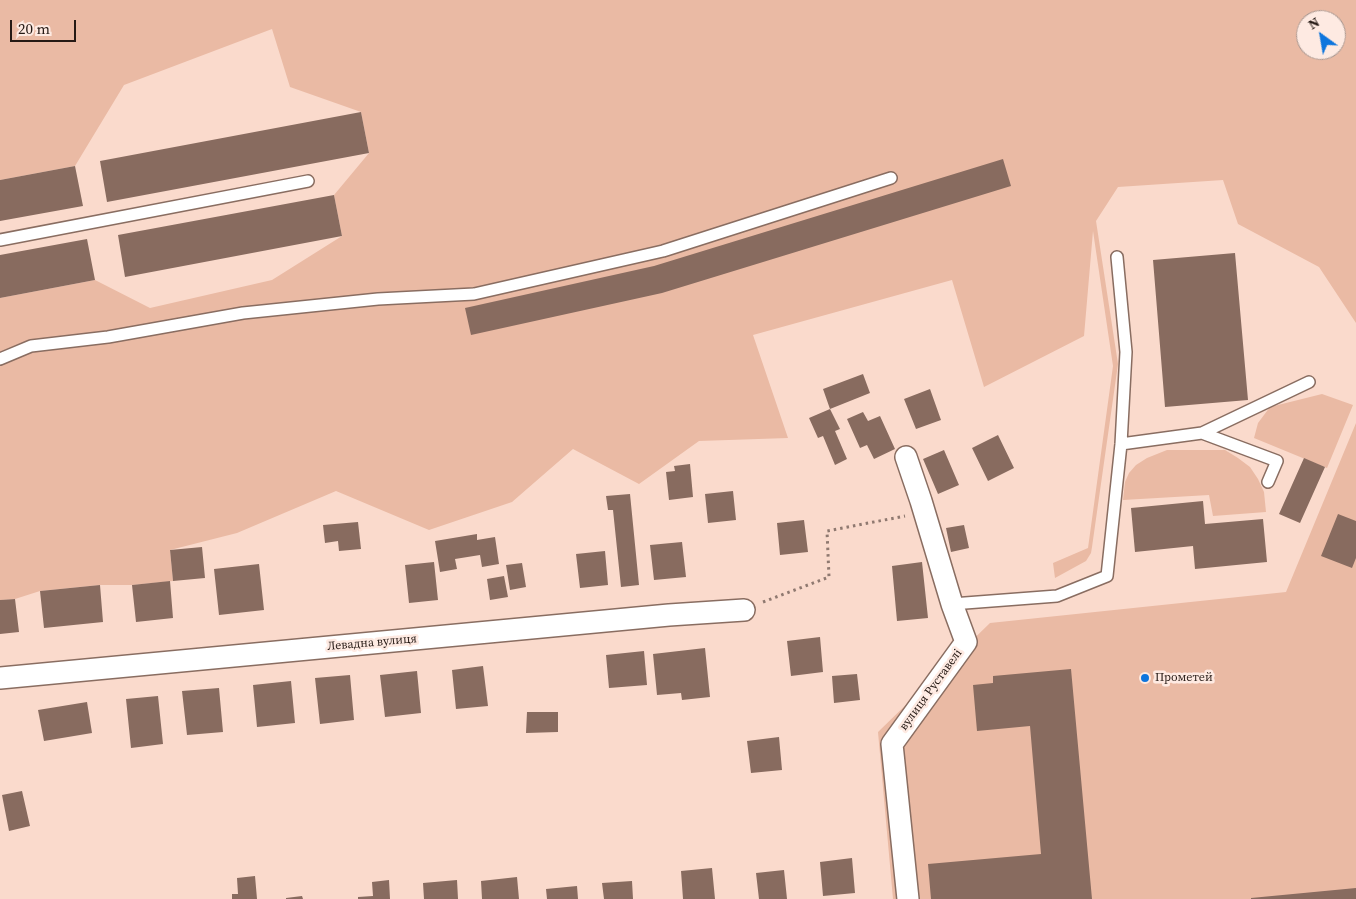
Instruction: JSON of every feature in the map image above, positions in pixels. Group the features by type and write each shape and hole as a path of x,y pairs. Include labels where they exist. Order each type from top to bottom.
{"street":[{"name":"вулиця Руставелі","path":"906,457 952,604 966,642 892,744 908,899"},
{"name":"Левадна вулиця","path":"0,678 669,615 744,610"}],"lane":[{"path":"0,360 31,346 108,337 243,313 378,299 474,294 663,251 891,178"},
{"path":"0,240 308,181"},
{"path":"952,604 1057,596 1107,576 1121,444 1126,352 1117,257"},
{"path":"1121,444 1202,433 1309,382"},
{"path":"1202,433 1277,461 1268,482"}],"path":[{"path":"744,610 829,577 827,531 925,513"}],"shaded area":[{"path":"0,0 1356,0 1356,323 1319,267 1238,224 1223,180 1118,187 1096,221 1118,364 1092,547 1086,561 1055,578 1053,563 1088,548 1113,366 1093,231 1084,336 984,387 952,280 753,335 788,438 699,441 639,484 573,449 512,502 429,530 336,491 237,533 170,550 173,581 40,591 15,599 0,600 0,298 95,280 150,308 272,280 342,236 334,195 369,153 361,112 290,87 272,29 124,85 75,166 0,180"},
{"path":"1322,394 1353,405 1327,468 1254,438 1258,423 1270,407"},
{"name":"Прометей","path":"1356,423 1356,899 893,899 878,732 990,623 1286,592"},
{"path":"1167,450 1225,450 1238,458 1250,467 1258,479 1264,492 1266,512 1213,516 1209,495 1123,500 1125,482 1129,473 1136,465 1147,458"}],"building":[{"path":"361,112 369,153 107,202 100,161"},
{"path":"1003,159 1011,186 662,293 471,335 465,308 654,266"},
{"path":"75,166 83,206 0,221 0,180"},
{"path":"334,195 342,236 125,277 118,235"},
{"path":"87,239 95,280 0,298 0,255"},
{"path":"1235,253 1248,400 1165,407 1153,260"},
{"path":"863,374 870,393 830,409 823,389"},
{"path":"930,389 941,420 916,429 904,399"},
{"path":"830,409 840,429 835,431 847,459 835,465 823,436 818,438 809,418"},
{"path":"863,412 868,421 880,416 895,449 874,459 867,445 860,448 847,419"},
{"path":"998,435 1014,468 988,481 972,448"},
{"path":"944,450 959,485 938,494 923,459"},
{"path":"1304,458 1325,467 1300,523 1279,514"},
{"path":"690,464 693,497 669,500 666,472 675,471 674,466"},
{"path":"733,491 736,520 708,523 705,494"},
{"path":"630,494 639,585 621,587 613,510 608,510 606,496"},
{"path":"1203,501 1205,524 1263,519 1267,562 1195,569 1193,546 1135,552 1131,508"},
{"path":"1338,514 1356,521 1356,558 1352,568 1321,556"},
{"path":"804,520 808,552 780,555 777,523"},
{"path":"358,522 361,549 339,551 338,541 325,543 323,525"},
{"path":"964,525 969,548 951,552 946,528"},
{"path":"477,534 477,540 495,537 499,564 482,567 480,555 455,559 457,569 440,572 435,541"},
{"path":"682,542 686,577 654,580 650,545"},
{"path":"202,547 205,578 173,581 170,550"},
{"path":"605,551 608,585 580,588 576,554"},
{"path":"434,562 438,600 409,603 405,565"},
{"path":"922,562 928,618 897,621 892,566"},
{"path":"522,563 526,587 510,590 506,565"},
{"path":"259,564 264,610 219,615 214,569"},
{"path":"504,576 508,597 490,600 487,579"},
{"path":"170,581 173,618 136,622 132,585"},
{"path":"100,585 103,622 44,628 40,591"},
{"path":"15,599 19,632 0,634 0,600"},
{"path":"820,637 823,672 791,676 787,641"},
{"path":"705,648 710,697 682,700 681,693 657,695 653,654"},
{"path":"644,651 647,685 609,688 606,655"},
{"path":"483,666 488,706 456,709 452,670"},
{"path":"1071,669 1092,899 931,899 928,864 1041,854 1030,726 977,731 973,685 993,683 993,676"},
{"path":"417,671 421,713 385,717 380,675"},
{"path":"857,674 860,700 834,703 832,676"},
{"path":"350,675 354,720 320,724 315,678"},
{"path":"291,681 295,723 257,727 253,685"},
{"path":"219,688 223,732 187,735 182,691"},
{"path":"158,696 163,744 131,748 126,699"},
{"path":"87,702 92,733 44,741 38,710"},
{"path":"527,712 558,712 558,732 526,733"},
{"path":"779,737 782,770 751,773 747,741"},
{"path":"22,791 30,826 9,831 2,795"},
{"path":"852,858 855,893 823,896 820,862"},
{"path":"712,868 715,899 683,899 681,871"},
{"path":"784,870 787,899 759,899 756,873"},
{"path":"255,876 257,899 232,899 232,894 238,894 237,878"},
{"path":"517,877 519,899 482,899 481,881"},
{"path":"389,880 390,899 358,899 358,897 373,896 372,882"},
{"path":"457,880 458,899 424,899 423,883"},
{"path":"632,881 633,899 604,899 602,883"},
{"path":"577,886 578,899 547,899 546,889"},
{"path":"1356,888 1356,899 1251,899 1251,898"},
{"path":"302,896 303,899 286,899 286,898"}],"place":[{"name":"Прометей","path":"1145,678"}]}
